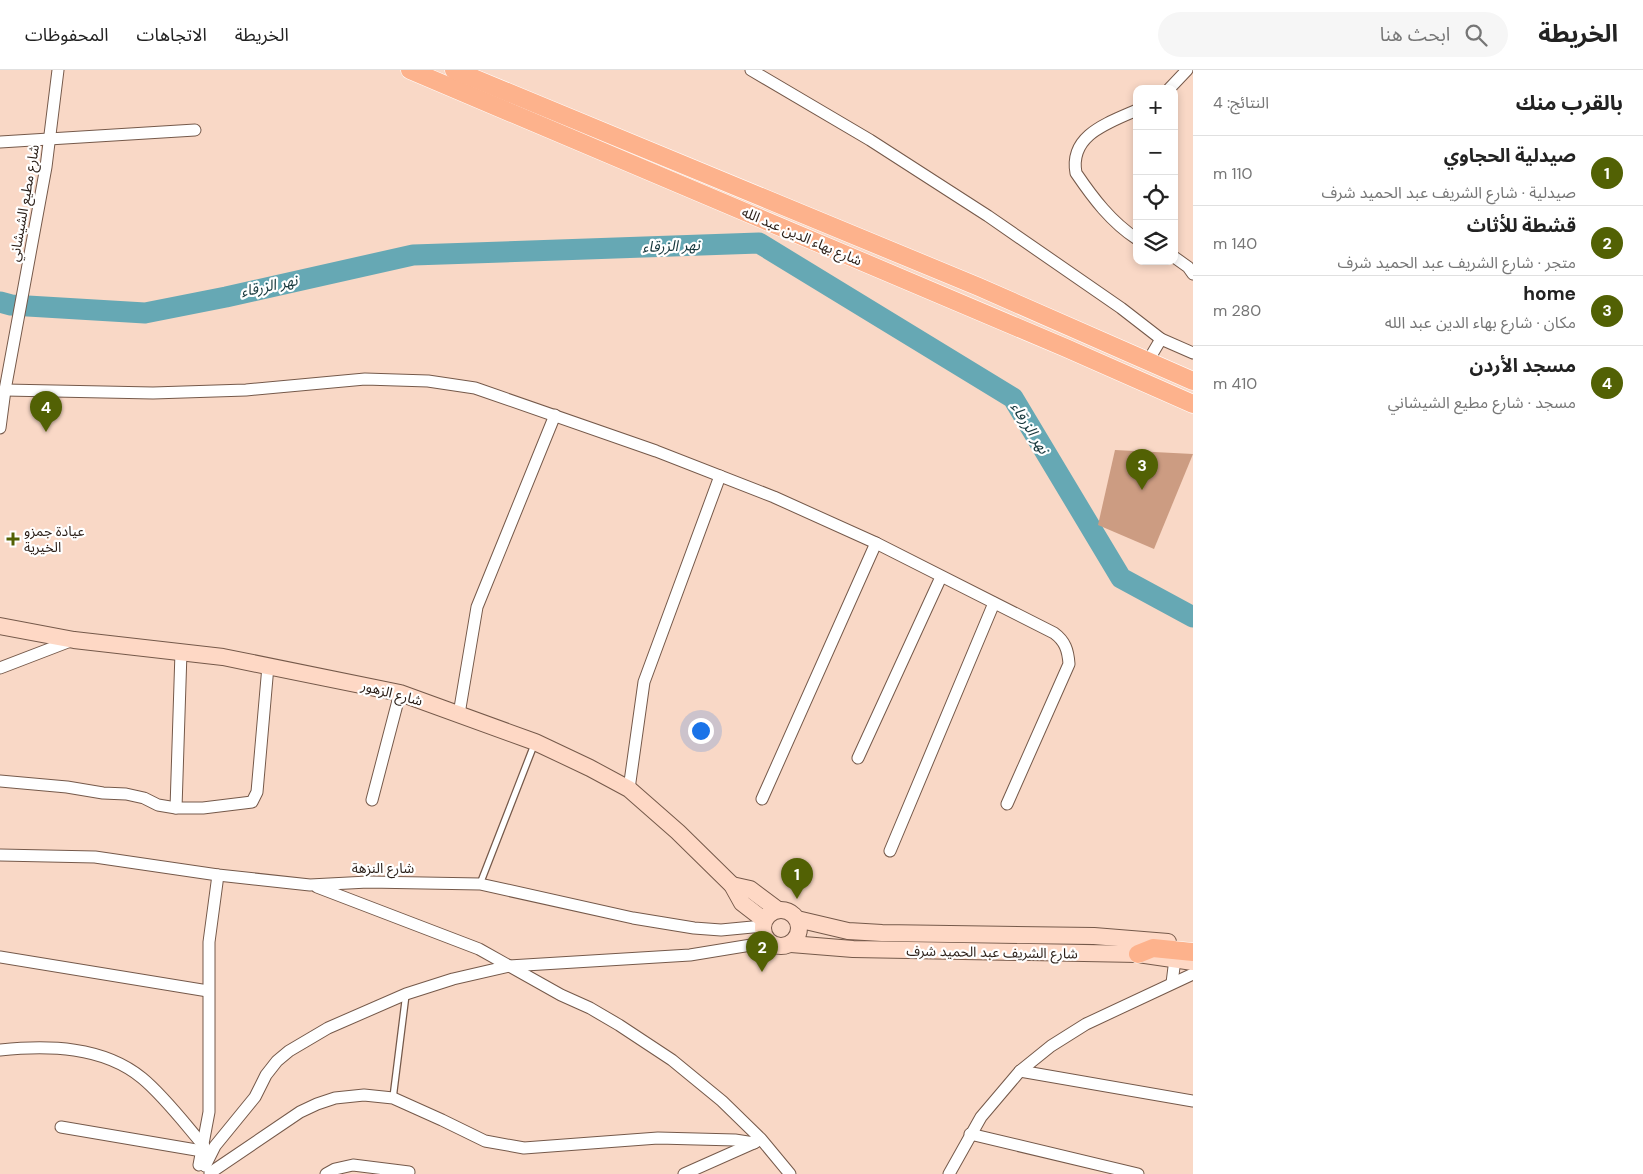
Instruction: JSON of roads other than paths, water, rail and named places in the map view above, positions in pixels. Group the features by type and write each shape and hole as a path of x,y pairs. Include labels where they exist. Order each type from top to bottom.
{"main road":[{"name":"شارع بهاء الدين عبد الله","path":"410,70 458,78 961,280 1193,381"},
{"name":"شارع بهاء الدين عبد الله","path":"458,78 1193,404"},
{"name":"شارع الزهور","path":"0,626 74,640 223,657 400,693 535,742 590,768 629,790 678,832 732,885 742,902 764,923"},
{"name":"شارع الزهور","path":"732,885 750,889 778,910"},
{"path":"778,910 789,911 797,919 800,930 795,940 790,944 780,946 770,942 763,932 764,923 768,915 778,910"},
{"name":"شارع الشريف عبد الحميد شرف","path":"797,919 848,931 1094,936 1192,945"},
{"name":"شارع الشريف عبد الحميد شرف","path":"790,944 852,949 1138,954 1193,962"},
{"path":"1138,954 1154,948 1192,945"}],"street":[{"name":"شارع مطيع الشيشاني","path":"0,428 2,405 50,140 58,70"},
{"path":"751,70 870,140 988,216 1121,308 1161,339 1193,354"},
{"path":"1173,85 1187,70"},
{"path":"1133,112 1104,125 1089,135 1079,145 1074,165 1076,173 1111,218 1121,229 1133,236"},
{"path":"0,142 195,130"},
{"path":"1178,261 1188,267 1193,274"},
{"path":"1148,361 1161,339"},
{"path":"5,390 153,393 246,390 365,379 428,381 475,388 555,415 774,497 876,543 1054,633 1062,639 1068,654 1069,664 1008,804"},
{"path":"459,714 476,607 555,415"},
{"path":"629,790 644,682 720,476"},
{"path":"762,799 876,543"},
{"path":"858,758 941,577"},
{"path":"890,851 994,603"},
{"path":"0,668 74,640"},
{"path":"176,808 181,652"},
{"path":"0,781 126,794 144,798 158,805 176,808 203,808 247,803 255,800 268,666"},
{"path":"372,800 400,693"},
{"name":"شارع النزهة","path":"0,855 95,857 218,875 310,885 368,882 480,884 632,918 694,928 721,930 764,923"},
{"path":"203,1171 203,1148 208,1112 208,942 218,875"},
{"path":"310,885 480,949 561,995 590,1008 672,1060 722,1101 757,1141 790,1174"},
{"path":"203,1171 216,1146 255,1097 266,1075 288,1051 328,1028 406,994 453,979 508,966 690,955 770,942"},
{"path":"0,956 208,991"},
{"path":"1172,983 1175,960"},
{"path":"949,1174 970,1134 994,1100 1020,1071 1051,1046 1086,1024 1193,974"},
{"path":"0,1050 28,1047 84,1051 116,1061 142,1078 203,1148"},
{"path":"1020,1071 1193,1101"},
{"path":"203,1171 300,1112 335,1098 364,1095 393,1098 485,1141 509,1147 524,1148 658,1138 757,1141"},
{"path":"61,1128 203,1148"},
{"path":"970,1134 1138,1174"},
{"path":"684,1174 757,1141"},
{"path":"326,1174 336,1169 353,1165 409,1172"}],"lane":[{"path":"480,884 535,742"},
{"path":"393,1098 406,994"}],"waterway":[{"name":"نهر الزرقاء","path":"0,302 11,305 145,313 413,255 759,243 1013,398 1121,578 1193,617"}],"place":[{"name":"مسجد الأردن","path":"46,432"},
{"name":"home","path":"1142,490"},
{"name":"عيادة جمزو الخيرية","path":"13,539"},
{"name":"صيدلية الحجاوي","path":"797,899"},
{"name":"قشطة للأثاث","path":"762,972"}]}
